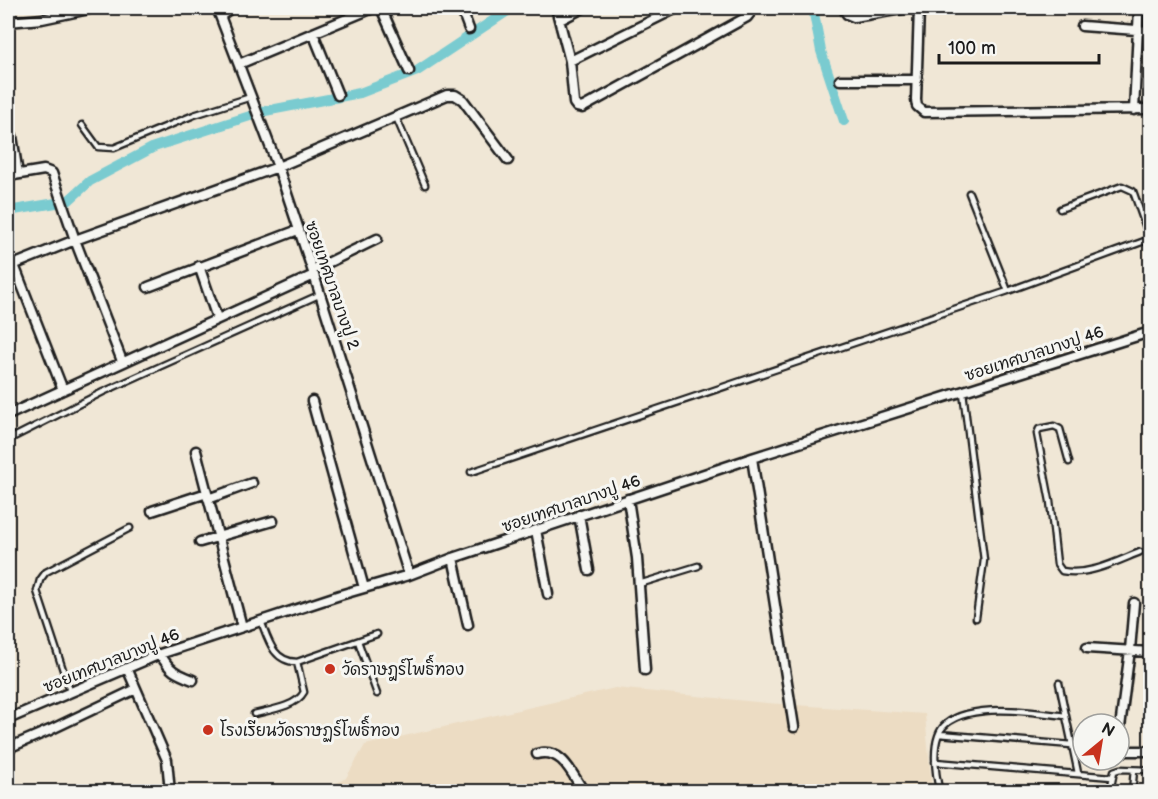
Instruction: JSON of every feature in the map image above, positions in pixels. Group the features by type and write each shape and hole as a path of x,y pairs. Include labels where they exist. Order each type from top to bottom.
{"street":[{"path":"8,22 42,19 94,8"},
{"name":"ซอยเทศบาลบางปู 2","path":"217,8 278,167 314,272 409,575"},
{"path":"239,64 373,8"},
{"path":"381,8 409,72"},
{"path":"461,8 469,29"},
{"path":"556,8 570,61 574,103 577,107 582,108 747,17 751,12 750,8"},
{"path":"560,20 583,8"},
{"path":"570,61 677,8"},
{"path":"843,8 847,14 854,17 908,8"},
{"path":"919,8 916,106 924,112 1150,109"},
{"path":"1134,110 1139,8"},
{"path":"1082,26 1150,31"},
{"path":"313,33 338,95"},
{"path":"840,80 916,80"},
{"path":"63,390 11,266 75,240 278,167 447,95 455,95 463,100 508,160"},
{"path":"12,136 18,174"},
{"path":"8,176 44,170 52,173 75,240 122,361"},
{"path":"148,286 298,230"},
{"path":"8,415 314,272 377,239"},
{"path":"199,266 217,318"},
{"name":"ซอยเทศบาลบางปู 46","path":"8,719 160,654 409,575 579,515 752,458 1150,332"},
{"path":"312,401 364,588"},
{"path":"196,451 243,627"},
{"path":"752,458 794,727"},
{"path":"152,511 252,483"},
{"path":"628,499 639,584 645,670"},
{"path":"579,515 589,570"},
{"path":"201,543 273,521"},
{"path":"536,530 548,594"},
{"path":"453,558 468,625"},
{"path":"1122,712 1134,603"},
{"path":"1087,648 1150,652"},
{"path":"160,654 168,668 193,680"},
{"path":"127,668 167,760 170,792"},
{"path":"8,748 136,689"},
{"path":"1131,751 1150,751"},
{"path":"537,754 551,753 562,759 584,792"}],"lane":[{"path":"221,18 234,8"},
{"path":"82,125 98,147 114,148 194,116 251,97"},
{"path":"396,117 425,185"},
{"path":"471,472 1008,291 1150,239 1133,191 1122,186 1060,209"},
{"path":"969,194 1008,291"},
{"path":"8,440 103,392 321,294"},
{"path":"963,392 984,560 976,618"},
{"path":"1069,462 1060,429 1054,426 1039,429 1037,434 1050,501 1057,564 1062,571 1072,573 1092,571 1140,552"},
{"path":"70,691 37,591 40,580 46,572 130,528"},
{"path":"639,584 698,566"},
{"path":"261,621 272,649 289,662 297,662 377,634"},
{"path":"358,640 377,694"},
{"path":"254,714 301,698 304,692 297,662"},
{"path":"1059,683 1071,740"},
{"path":"940,792 935,753 939,734 945,724 958,718 997,709 1066,716"},
{"path":"939,734 1071,745"},
{"path":"935,762 1112,777"},
{"path":"1110,792 1114,771 1120,769 1150,770"},
{"path":"1132,792 1134,770"}],"shaded area":[{"path":"615,688 767,703 925,714 932,791 320,792 346,778 365,745"}],"waterway":[{"path":"265,111 360,93 417,71 512,8"},
{"path":"813,8 821,51 844,121"},
{"path":"8,211 68,201 90,181 154,147 253,115"}],"place":[{"name":"วัดราษฎร์โพธิ์ทอง","path":"330,669"},
{"name":"โรงเรียนวัดราษฏร์โพธิ์ทอง","path":"208,730"}]}
